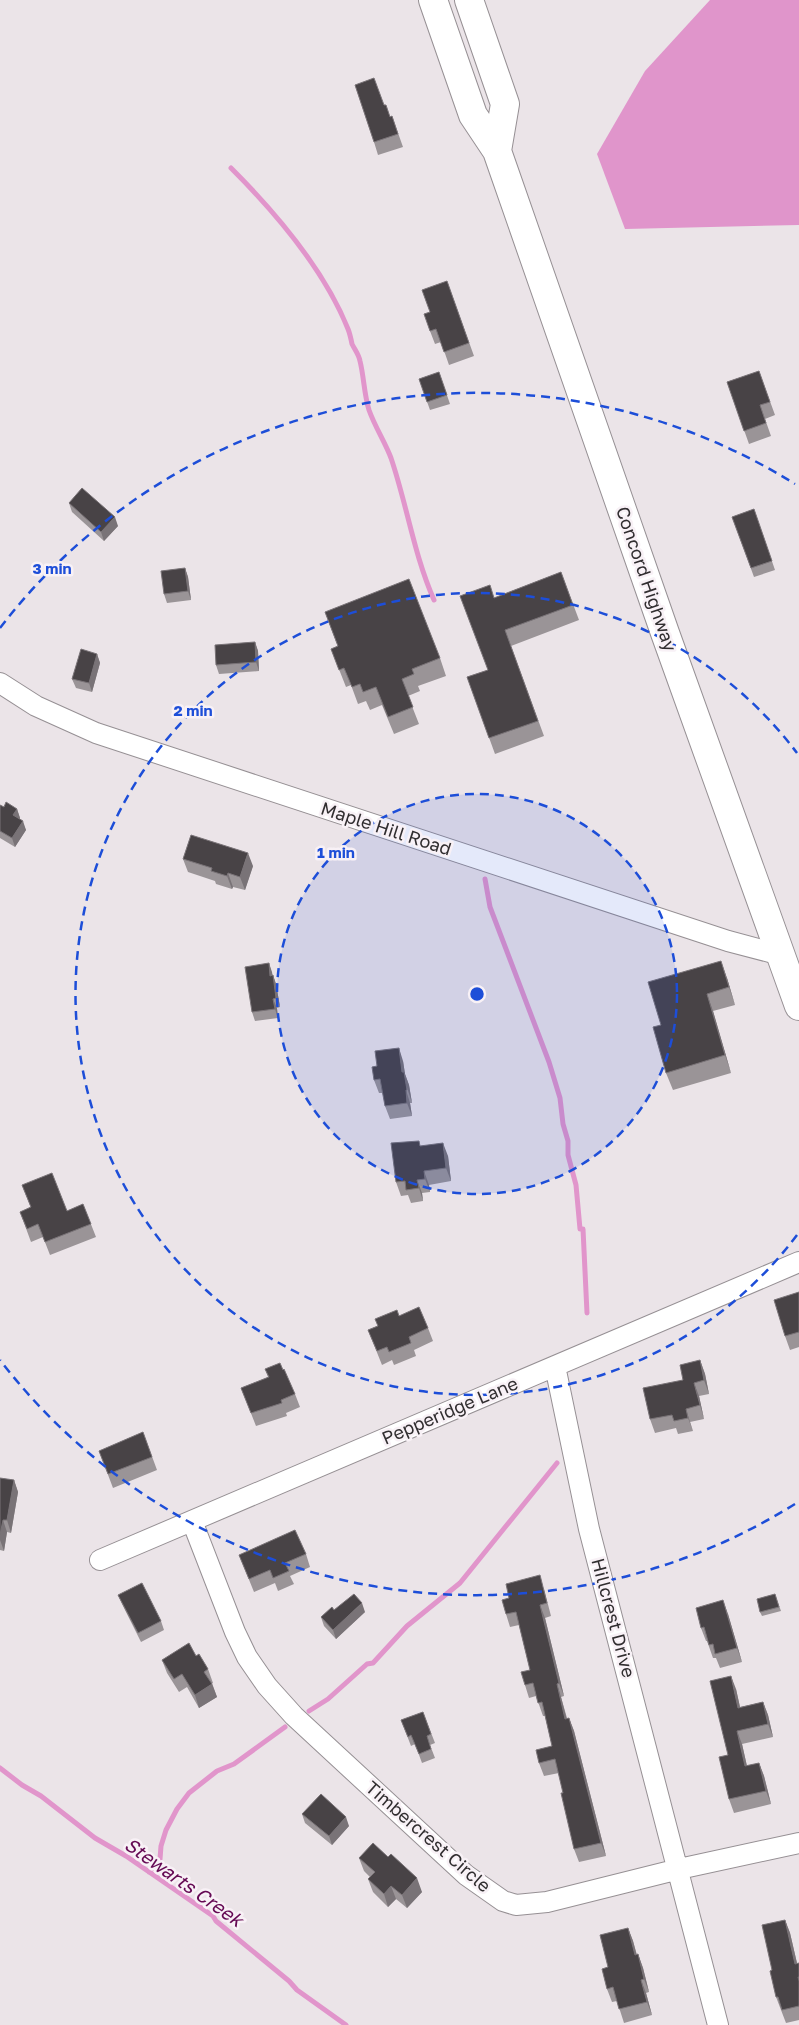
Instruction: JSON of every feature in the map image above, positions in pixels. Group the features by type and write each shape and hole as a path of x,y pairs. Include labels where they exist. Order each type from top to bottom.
{"highway":[{"name":"Concord Highway","path":"433,0 473,115 497,151 665,633 799,1006"},
{"name":"Concord Highway","path":"469,0 505,104 497,151"}],"street":[{"name":"Maple Hill Road","path":"0,683 36,706 96,733 728,941 781,955"},
{"name":"Pepperidge Lane","path":"100,1560 799,1262"},
{"name":"Hillcrest Drive","path":"555,1366 589,1529 679,1869 718,2025"},
{"name":"Timbercrest Circle","path":"192,1521 235,1632 247,1657 267,1686 294,1716 466,1875 503,1901 516,1905 547,1902 679,1869 799,1843"}],"shaded area":[{"path":"710,0 799,0 799,225 625,229 597,154 645,71"}],"building":[{"path":"374,78 384,105 386,105 390,117 392,116 398,134 374,142 355,85"},
{"path":"447,281 469,343 444,352 436,329 430,331 424,314 430,312 422,290"},
{"path":"759,371 770,402 760,405 766,423 744,431 727,382"},
{"path":"439,372 447,395 427,402 419,379"},
{"path":"82,488 115,517 101,532 69,503"},
{"path":"754,509 772,561 751,568 732,517"},
{"path":"185,568 188,591 164,594 161,571"},
{"path":"561,572 573,605 505,630 538,721 489,738 467,677 488,670 460,596 490,585 494,598"},
{"path":"409,579 440,658 412,669 414,674 402,679 413,707 388,717 376,687 363,692 360,684 352,687 344,668 339,670 331,649 338,646 325,612"},
{"path":"255,642 256,662 216,665 215,645"},
{"path":"81,649 97,654 89,683 72,679"},
{"path":"6,802 17,809 13,815 23,821 12,838 0,831 0,805 4,807"},
{"path":"191,835 248,853 240,877 228,873 227,876 211,871 212,868 183,859"},
{"path":"721,961 729,987 707,994 725,1055 666,1073 653,1027 661,1025 648,982"},
{"path":"269,963 270,976 273,975 276,998 273,999 275,1009 252,1012 245,967"},
{"path":"399,1048 402,1072 404,1072 407,1090 407,1103 385,1106 380,1079 374,1080 372,1067 377,1066 375,1051"},
{"path":"419,1141 420,1146 443,1143 446,1168 424,1171 425,1179 417,1180 419,1188 406,1190 405,1181 396,1182 391,1143"},
{"path":"52,1173 67,1211 83,1204 91,1224 45,1242 38,1224 27,1229 20,1212 31,1207 22,1185"},
{"path":"799,1292 799,1332 785,1336 774,1300"},
{"path":"419,1307 428,1328 409,1337 411,1343 389,1352 387,1347 377,1351 368,1330 378,1326 375,1319 397,1310 399,1316"},
{"path":"700,1360 704,1380 694,1383 700,1405 686,1409 688,1418 674,1421 672,1415 650,1419 643,1388 683,1380 680,1365"},
{"path":"280,1363 295,1394 281,1400 282,1403 251,1413 241,1388 269,1377 265,1369"},
{"path":"143,1432 152,1457 108,1474 99,1451"},
{"path":"0,1478 14,1480 7,1520 3,1520 0,1535"},
{"path":"295,1530 306,1554 285,1563 289,1571 273,1578 270,1570 249,1579 239,1555"},
{"path":"540,1575 547,1603 540,1605 559,1683 557,1684 565,1719 569,1718 601,1843 574,1849 555,1759 539,1763 536,1750 552,1746 542,1702 538,1703 533,1683 525,1685 521,1672 530,1670 516,1612 506,1614 502,1600 509,1598 506,1584"},
{"path":"142,1583 161,1621 138,1633 118,1595"},
{"path":"354,1594 362,1603 333,1630 321,1617 332,1607 334,1610"},
{"path":"775,1594 779,1607 760,1612 757,1599"},
{"path":"723,1600 737,1648 715,1654 713,1644 709,1645 704,1627 701,1628 696,1608"},
{"path":"189,1643 196,1656 199,1654 208,1669 204,1672 212,1684 195,1695 182,1674 174,1679 162,1660"},
{"path":"731,1676 738,1708 763,1702 768,1724 737,1731 745,1766 759,1763 766,1791 729,1799 719,1757 728,1755 710,1681"},
{"path":"423,1712 431,1734 427,1736 431,1749 419,1754 411,1735 408,1737 401,1720"},
{"path":"321,1794 346,1817 329,1836 302,1814"},
{"path":"373,1843 388,1857 391,1854 417,1878 402,1895 391,1886 384,1894 368,1879 375,1872 359,1858"},
{"path":"785,1920 795,1964 799,1963 799,2006 782,2010 778,1997 776,1997 762,1925"},
{"path":"628,1928 635,1955 638,1954 644,1979 641,1980 647,2002 619,2009 613,1987 607,1989 602,1969 608,1967 600,1935"}],"waterway":[{"path":"231,168 265,204 297,243 326,285 338,307 358,355 369,410 391,458 421,565 434,600"},
{"path":"485,879 490,907 549,1062 560,1098 563,1124 568,1141 568,1155 576,1185 580,1229 583,1229 587,1313"},
{"path":"309,1711 328,1699 367,1664 373,1663 407,1626 460,1583 557,1463"},
{"path":"149,1872 160,1859 161,1846 166,1830 177,1809 189,1793 217,1771 234,1764 285,1727"},
{"name":"Stewarts Creek","path":"0,1768 22,1785 41,1796 95,1838 126,1856 213,1916 216,1921 289,1981 297,1990 346,2025"}]}
